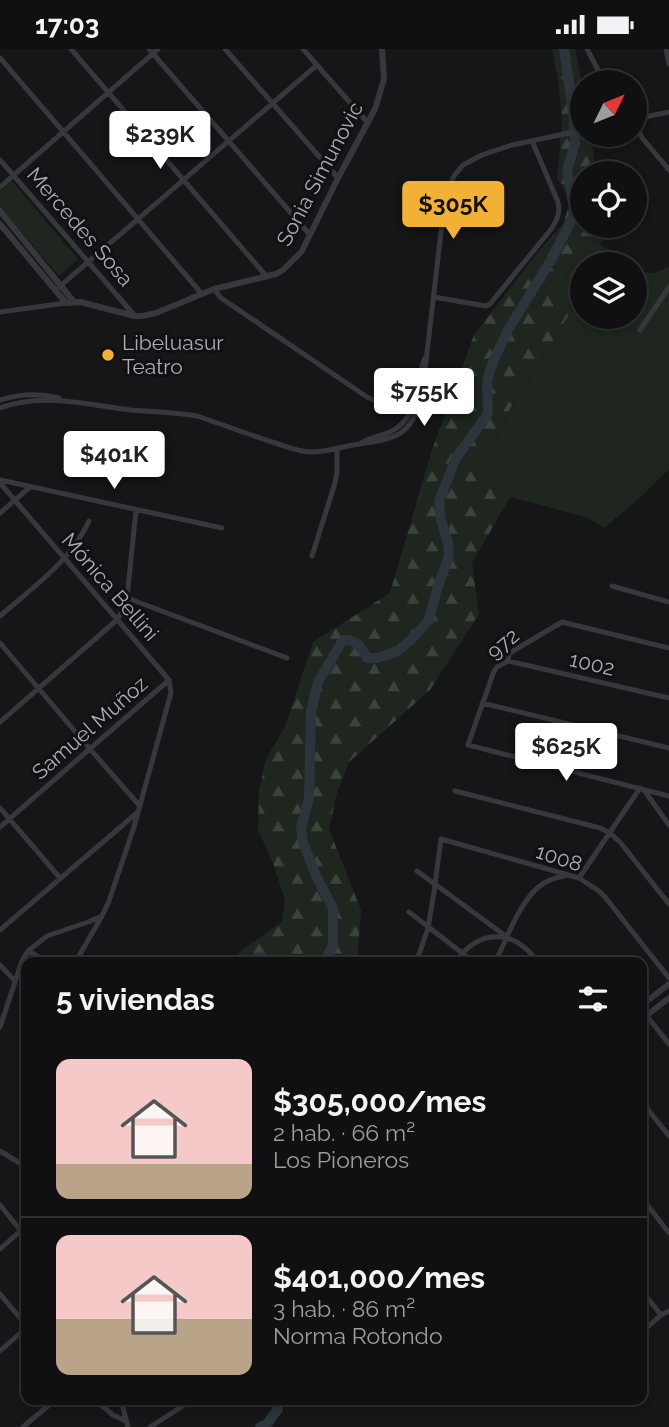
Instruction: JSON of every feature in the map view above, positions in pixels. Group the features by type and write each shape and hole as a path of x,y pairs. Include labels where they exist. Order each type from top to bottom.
{"street":[{"path":"71,49 267,277"},
{"path":"225,49 338,179"},
{"path":"303,49 367,122"},
{"name":"Sonia Simunovic","path":"0,311 70,302 93,304 135,316 156,313 214,289 267,277 283,270 302,251 379,98 384,79 382,49"},
{"path":"587,49 598,70"},
{"path":"666,49 669,64"},
{"path":"0,187 153,51 310,235"},
{"path":"0,58 202,294"},
{"path":"55,289 317,65"},
{"path":"648,116 669,112"},
{"path":"0,400 42,395 65,401 197,416 304,452 376,442 401,433 415,418 422,396 441,232 449,188 454,176 463,165 474,158 512,145 570,133"},
{"path":"434,297 486,306 490,304 552,228 558,218 558,202 532,141"},
{"path":"648,145 669,170"},
{"name":"Mercedes Sosa","path":"0,160 135,316"},
{"path":"0,211 62,285 70,302"},
{"path":"0,225 55,289 70,302"},
{"path":"640,330 669,287"},
{"path":"214,289 220,298 382,405 397,406 415,402 422,396"},
{"path":"358,444 390,433 407,418 415,402 423,363 427,356"},
{"path":"0,408 26,401 65,401"},
{"path":"312,556 335,483 337,449"},
{"path":"0,482 222,528"},
{"name":"Mónica Bellini","path":"0,482 169,680"},
{"path":"0,513 30,487"},
{"path":"0,722 118,619 127,598 136,510"},
{"path":"0,616 65,559 89,521"},
{"path":"612,586 669,601"},
{"path":"127,598 288,658"},
{"name":"972","path":"642,789 468,745 497,667 508,661 509,654 513,651 562,622 669,649"},
{"path":"0,643 139,809"},
{"name":"1002","path":"508,661 669,698"},
{"path":"78,957 102,916 139,809 171,693 169,680"},
{"name":"Samuel Muñoz","path":"0,827 169,680"},
{"path":"482,703 669,748"},
{"path":"642,789 669,796"},
{"path":"642,789 669,825"},
{"path":"579,878 642,789"},
{"path":"455,791 600,828 610,833 669,904"},
{"path":"0,808 60,877"},
{"path":"0,930 139,809"},
{"name":"1008","path":"435,882 441,839 579,878 606,897 669,981"},
{"path":"417,871 508,937 525,946 534,957"},
{"path":"498,957 523,907 537,888 554,878 568,875"},
{"path":"418,957 428,928 435,882"},
{"path":"409,912 467,957"},
{"path":"24,957 47,936 102,916"},
{"path":"459,957 470,946 483,940 508,937"},
{"path":"28,951 39,957"},
{"path":"0,1027 21,964"},
{"path":"0,965 15,981"},
{"path":"647,1007 669,981"},
{"path":"647,1010 669,997"},
{"path":"647,1017 669,1044"},
{"path":"647,1108 669,1136"},
{"path":"0,1151 21,1164"},
{"path":"647,1204 669,1233"},
{"path":"0,1205 21,1231 0,1249"},
{"path":"0,1294 21,1321"},
{"path":"647,1297 661,1315"},
{"path":"647,1328 669,1311"},
{"path":"0,1351 21,1332"},
{"path":"23,1427 49,1405"},
{"path":"101,1405 127,1424"},
{"path":"122,1405 127,1424"},
{"path":"150,1427 184,1405"}],"green space":[{"path":"552,49 575,49 579,70 570,70 570,147 593,147 593,161 570,161 570,238 608,238 585,252 570,252 570,260 545,288 570,307 570,314 510,409 477,479 510,497 472,563 479,614 430,690 349,762 337,793 329,829 361,910 357,957 236,957 282,922 285,900 273,863 258,830 259,791 266,759 285,727 313,642 390,593 432,450 474,335 537,253 563,224 568,208 568,196 557,178 562,125 559,85"},
{"path":"12,181 78,259 59,276 0,207 0,191"},
{"path":"599,243 613,252 584,252"},
{"path":"570,260 570,308 545,289 564,264"},
{"path":"669,266 669,469 644,494 604,528 586,517 510,497 477,479 510,409 570,313 570,329 647,329 647,272 660,271"}],"waterway":[{"path":"327,957 333,945 333,908 316,876 301,829 309,797 311,712 318,682 343,640 355,642 367,658 377,658 396,652 429,620 449,556 439,501 456,458 488,412 489,373 508,330 551,260 573,217 574,208 567,170 575,143 564,49"},
{"path":"260,1427 267,1424 278,1409 277,1405"}],"place":[{"name":"Libeluasur Teatro","path":"108,355"}]}
